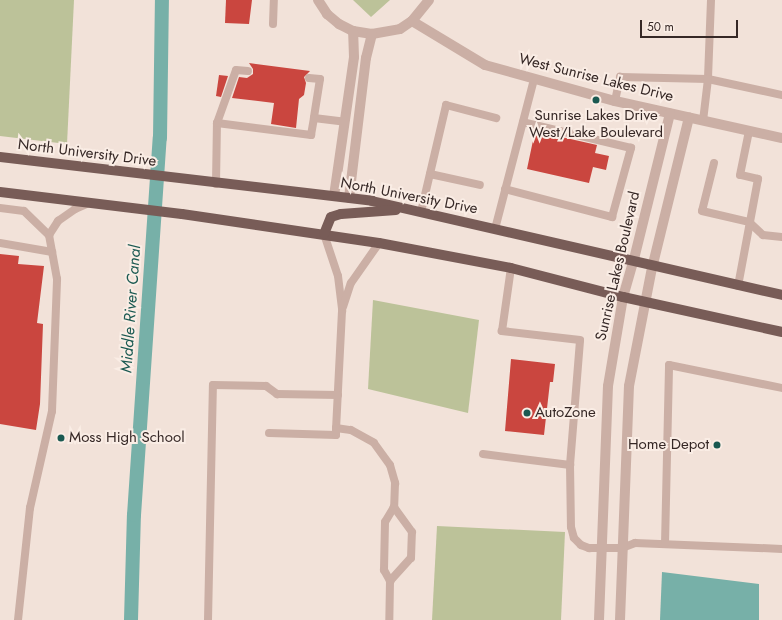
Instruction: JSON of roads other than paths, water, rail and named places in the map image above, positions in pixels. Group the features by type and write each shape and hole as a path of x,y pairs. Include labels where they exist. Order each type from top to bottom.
{"main road":[{"name":"North University Drive","path":"2,159 140,176 349,198 421,212 652,268 782,296"},
{"path":"0,192 182,214 378,243 511,268 644,302 782,332"},
{"path":"324,234 331,217 341,214 407,209"}],"street":[{"path":"318,0 328,14 353,31 372,34 386,33 412,22 429,0"},
{"name":"West Sunrise Lakes Drive","path":"412,22 484,64 615,101 689,117 703,122 782,138"},
{"path":"334,196 354,57 353,31"},
{"path":"349,198 366,58 372,34"},
{"name":"Sunrise Lakes Boulevard","path":"599,620 608,386 623,297 633,263 670,113"},
{"path":"620,620 629,386 644,302 689,117"}],"lane":[{"path":"273,24 274,0"},
{"path":"703,122 708,79 711,0"},
{"path":"216,184 217,123 236,70 248,71"},
{"path":"615,101 620,76 708,79 782,95"},
{"path":"217,123 311,135 320,79 309,78"},
{"path":"495,229 534,79"},
{"path":"421,212 446,106 496,118"},
{"path":"314,118 345,122"},
{"path":"505,189 612,217 631,148 523,122"},
{"path":"738,286 758,179 740,176 749,131"},
{"path":"714,163 702,211 749,222 762,235 782,237"},
{"path":"430,174 480,186"},
{"path":"49,235 58,221 75,209 90,203"},
{"path":"0,208 24,211 49,235 57,279 52,411 30,508 18,620"},
{"path":"269,433 336,435 342,311 338,276 324,234"},
{"path":"0,243 52,252"},
{"path":"342,311 351,283 378,243"},
{"path":"511,268 502,331 580,340 570,465 571,527 574,538 581,545 601,548 622,548 635,543 782,549"},
{"path":"665,544 669,365 782,388"},
{"path":"208,620 212,385 266,386 277,394 338,395"},
{"path":"336,428 352,430 364,436 383,453 390,465 395,483 394,507 385,522 384,570 390,581 389,620"},
{"path":"483,454 570,465"},
{"path":"390,581 411,558 412,532 394,507"}],"water":[{"path":"662,572 759,584 759,620 660,620"}],"waterway":[{"name":"Middle River Canal","path":"131,620 134,515 160,138 162,0"}],"place":[{"name":"Sunrise Lakes Drive West/Lake Boulevard","path":"596,100"},
{"name":"AutoZone","path":"527,413"},
{"name":"Moss High School","path":"61,438"},
{"name":"Home Depot","path":"717,445"}]}
